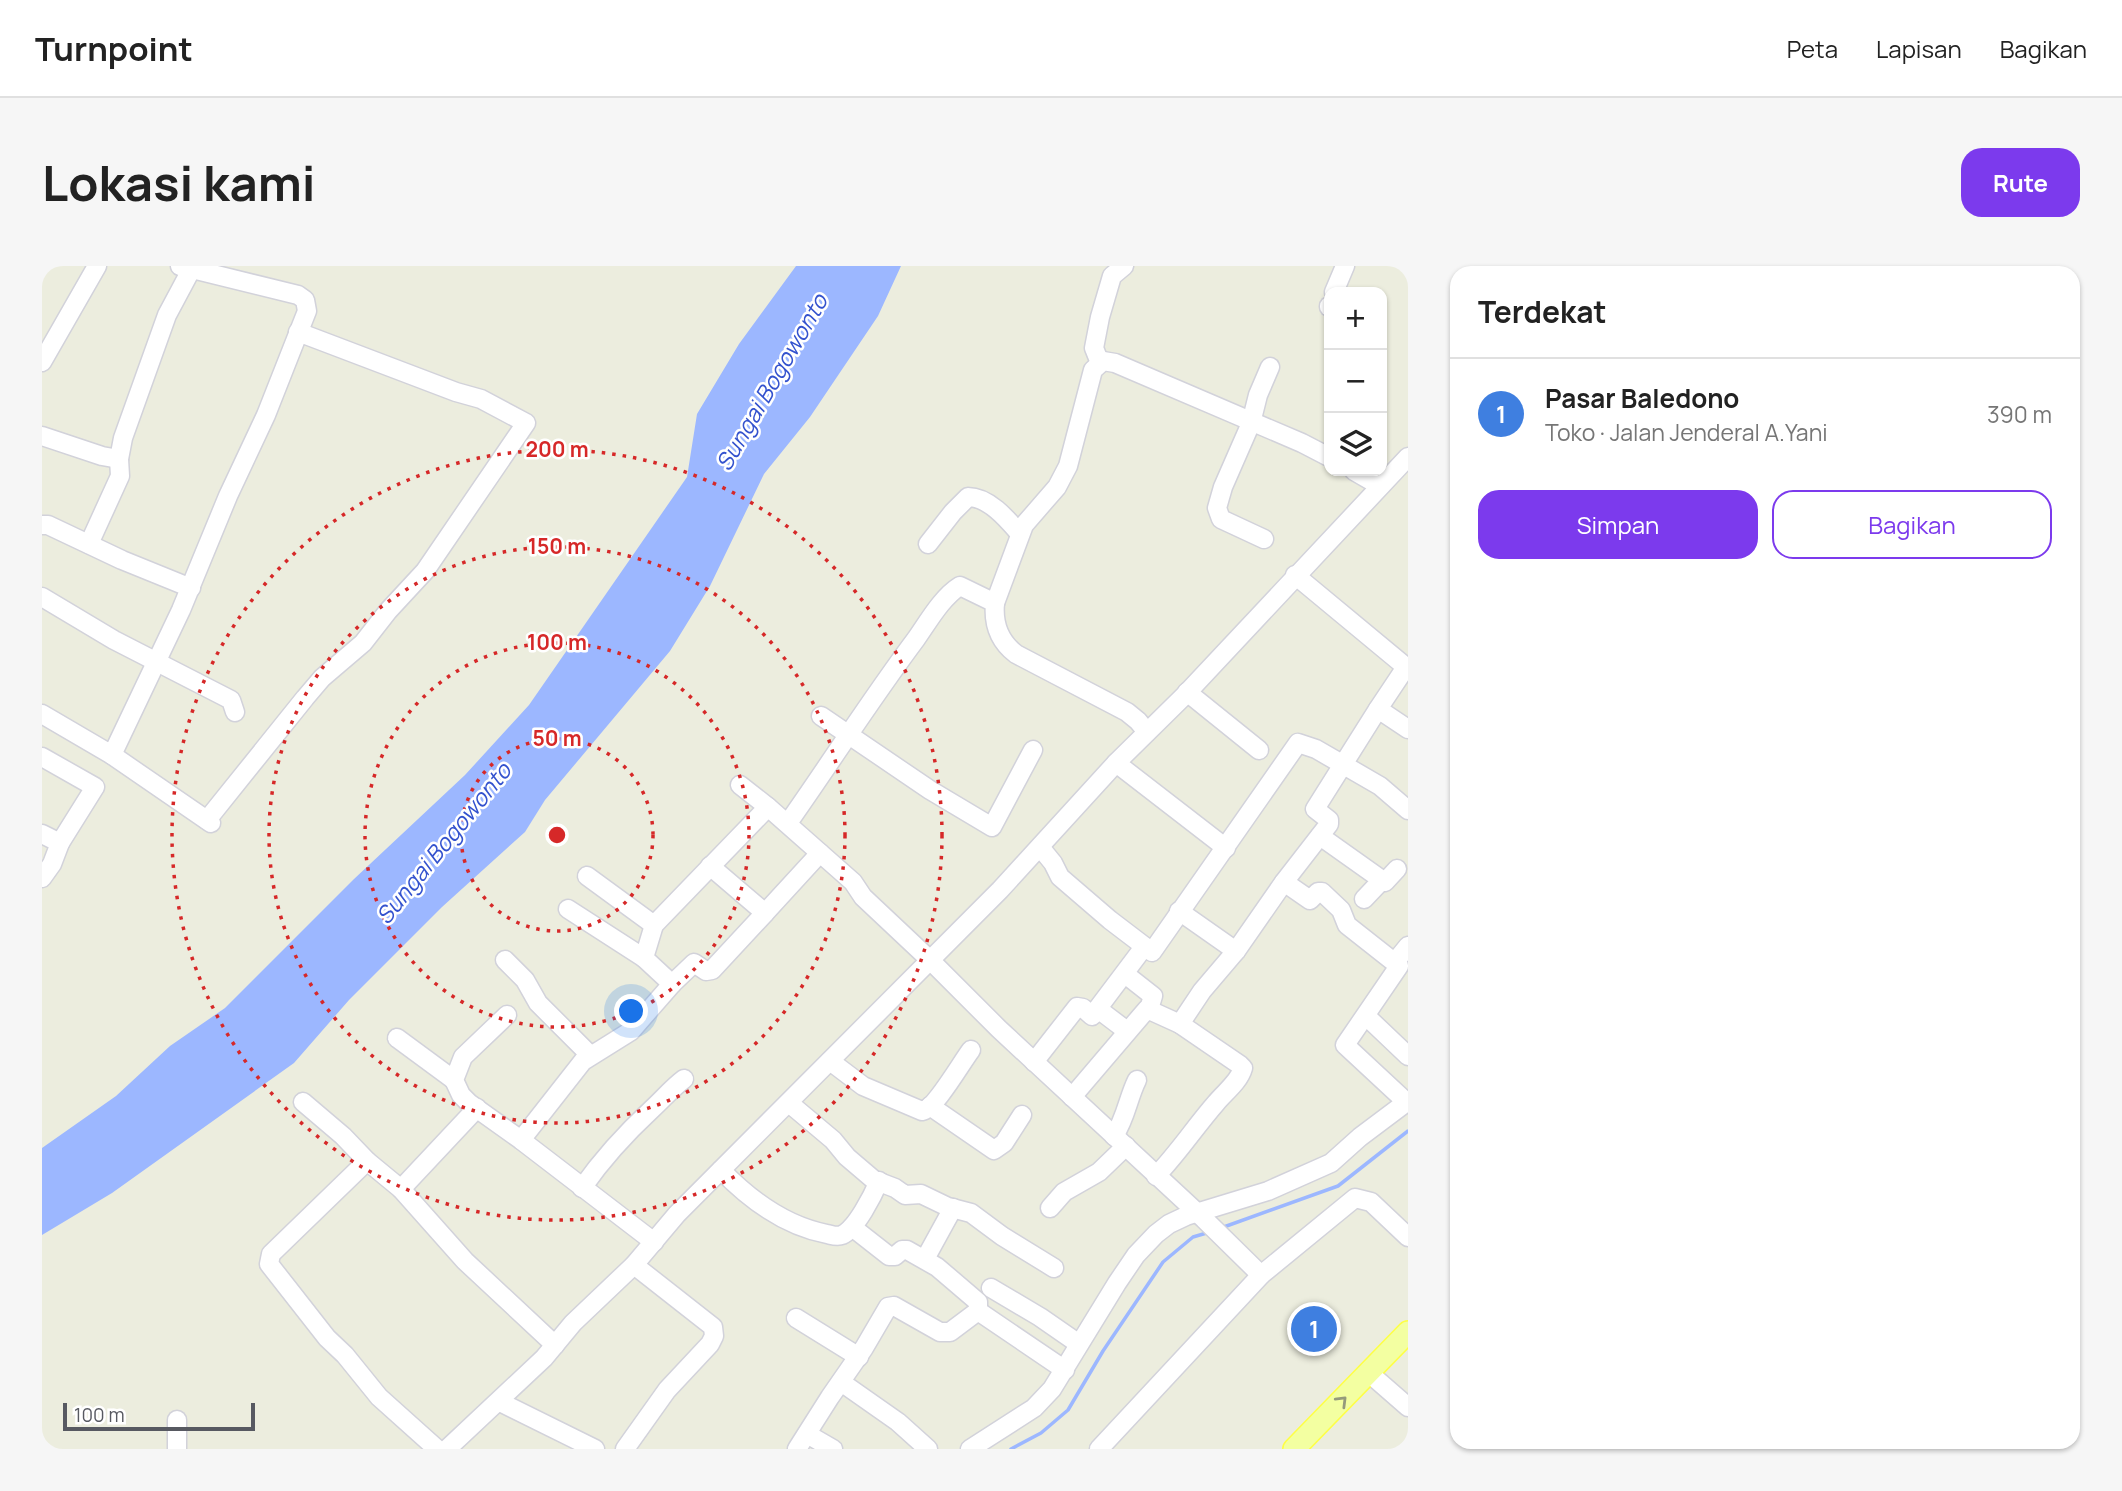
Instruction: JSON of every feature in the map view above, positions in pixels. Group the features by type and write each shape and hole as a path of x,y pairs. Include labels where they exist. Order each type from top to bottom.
{"main road":[{"path":"1294,1449 1408,1332"}],"street":[{"path":"44,357 97,266"},
{"path":"1100,363 1094,348 1100,317 1112,276 1124,266"},
{"path":"1336,287 1345,266"},
{"path":"89,544 120,476 119,458 123,438 186,268 298,295 305,300 307,305 298,332 266,415 228,496 191,588 112,755"},
{"path":"42,713 112,755 209,821 322,678 363,643 387,611 425,571 526,423 481,399 298,332"},
{"path":"1147,732 1126,712 1076,688 1006,647 995,623 995,603 1020,534 1027,520 1056,487 1068,466 1093,370 1103,361 1115,363 1324,454"},
{"path":"1264,539 1221,519 1217,508 1218,499 1251,423 1258,395 1270,367"},
{"path":"42,436 92,453 119,458"},
{"path":"447,1449 500,1402 573,1323 634,1265 677,1214 1000,890 1116,763 1187,692 1408,457"},
{"path":"1363,476 1380,486"},
{"path":"928,544 968,497 983,501 1004,516 1020,534"},
{"path":"42,525 191,588"},
{"path":"1180,1024 1202,991 1236,951 1284,881 1330,823 1315,809 1406,667 1295,575"},
{"path":"788,823 889,675 956,589 965,587 995,603"},
{"path":"42,597 231,700 234,712"},
{"path":"1187,692 1259,750"},
{"path":"1378,709 1408,729"},
{"path":"821,716 956,807 992,827 1013,770 1033,750"},
{"path":"1040,847 1060,877 1151,952 1298,743 1316,749 1380,786 1408,810"},
{"path":"42,757 95,788 60,843 52,864 42,878"},
{"path":"1116,763 1226,848"},
{"path":"740,785 788,823 853,882 863,897 1034,1062 1261,1275"},
{"path":"644,958 654,925 768,807"},
{"path":"42,834 60,843"},
{"path":"1320,836 1385,883 1397,869"},
{"path":"521,1140 590,1055 620,1040 631,1031 671,984 694,962 706,971 712,970 820,853"},
{"path":"710,866 765,913"},
{"path":"587,876 654,925"},
{"path":"1364,899 1382,880"},
{"path":"970,1449 1034,1408 1052,1389 1136,1255 1169,1224 1200,1216 1268,1191 1331,1163 1406,1102 1345,1045 1399,966 1347,925 1341,911 1322,892 1318,892 1310,900 1284,881"},
{"path":"568,909 644,958 671,984"},
{"path":"1179,911 1236,951"},
{"path":"1395,962 1408,946"},
{"path":"1034,1062 1077,1007 1083,1008 1092,1016 1144,947"},
{"path":"505,960 525,980 538,1003 590,1055"},
{"path":"1072,1097 1149,1009 1153,996 1125,974"},
{"path":"1098,1009 1127,1031"},
{"path":"1149,1009 1180,1024 1243,1068 1180,1152 1156,1176"},
{"path":"454,1080 463,1057 507,1015"},
{"path":"1366,1016 1408,1056"},
{"path":"397,1038 454,1080 461,1095 477,1108 654,1242"},
{"path":"830,1061 863,1086 922,1111 927,1110 971,1050"},
{"path":"582,1188 604,1156 668,1091 684,1079"},
{"path":"1050,1208 1064,1192 1099,1172 1120,1141 1130,1093 1137,1080"},
{"path":"303,1102 401,1189 465,1261 555,1345"},
{"path":"789,1103 833,1140 860,1169 879,1181 905,1195 921,1194 971,1213 1054,1268"},
{"path":"930,1106 994,1150 1004,1143 1022,1115"},
{"path":"401,1189 477,1108"},
{"path":"367,1161 271,1254 269,1264 327,1338 345,1355 379,1397 437,1449"},
{"path":"721,1170 740,1189 785,1221 809,1231 838,1236 845,1234 852,1227 879,1181"},
{"path":"1098,1449 1261,1275 1355,1198 1367,1199 1408,1237"},
{"path":"925,1259 953,1208"},
{"path":"852,1227 889,1256 895,1256 904,1249 925,1259 978,1302 978,1311"},
{"path":"625,1449 667,1390 715,1336 713,1327 634,1265"},
{"path":"991,1288 1079,1344"},
{"path":"833,1449 802,1441 859,1357 888,1307 894,1306 940,1332 950,1332 978,1311"},
{"path":"978,1311 1065,1370"},
{"path":"796,1318 859,1357"},
{"path":"1369,1373 1408,1407"},
{"path":"841,1382 898,1422 928,1449"},
{"path":"500,1402 595,1449"},
{"path":"177,1420 177,1449"}],"water":[{"name":"Sungai Bogowonto","path":"796,266 901,266 878,316 810,417 764,474 710,586 670,651 545,800 525,832 442,907 349,1000 294,1063 112,1193 42,1235 42,1148 116,1096 170,1046 225,1008 354,879 465,775 529,705 687,477 697,414 739,344"}],"waterway":[{"path":"1221,1228 1338,1186 1408,1131"},
{"path":"1011,1449 1041,1433 1068,1410 1103,1351 1163,1262 1193,1237 1210,1232"}],"place":[{"name":"Pasar Baledono","path":"1314,1329"}]}
